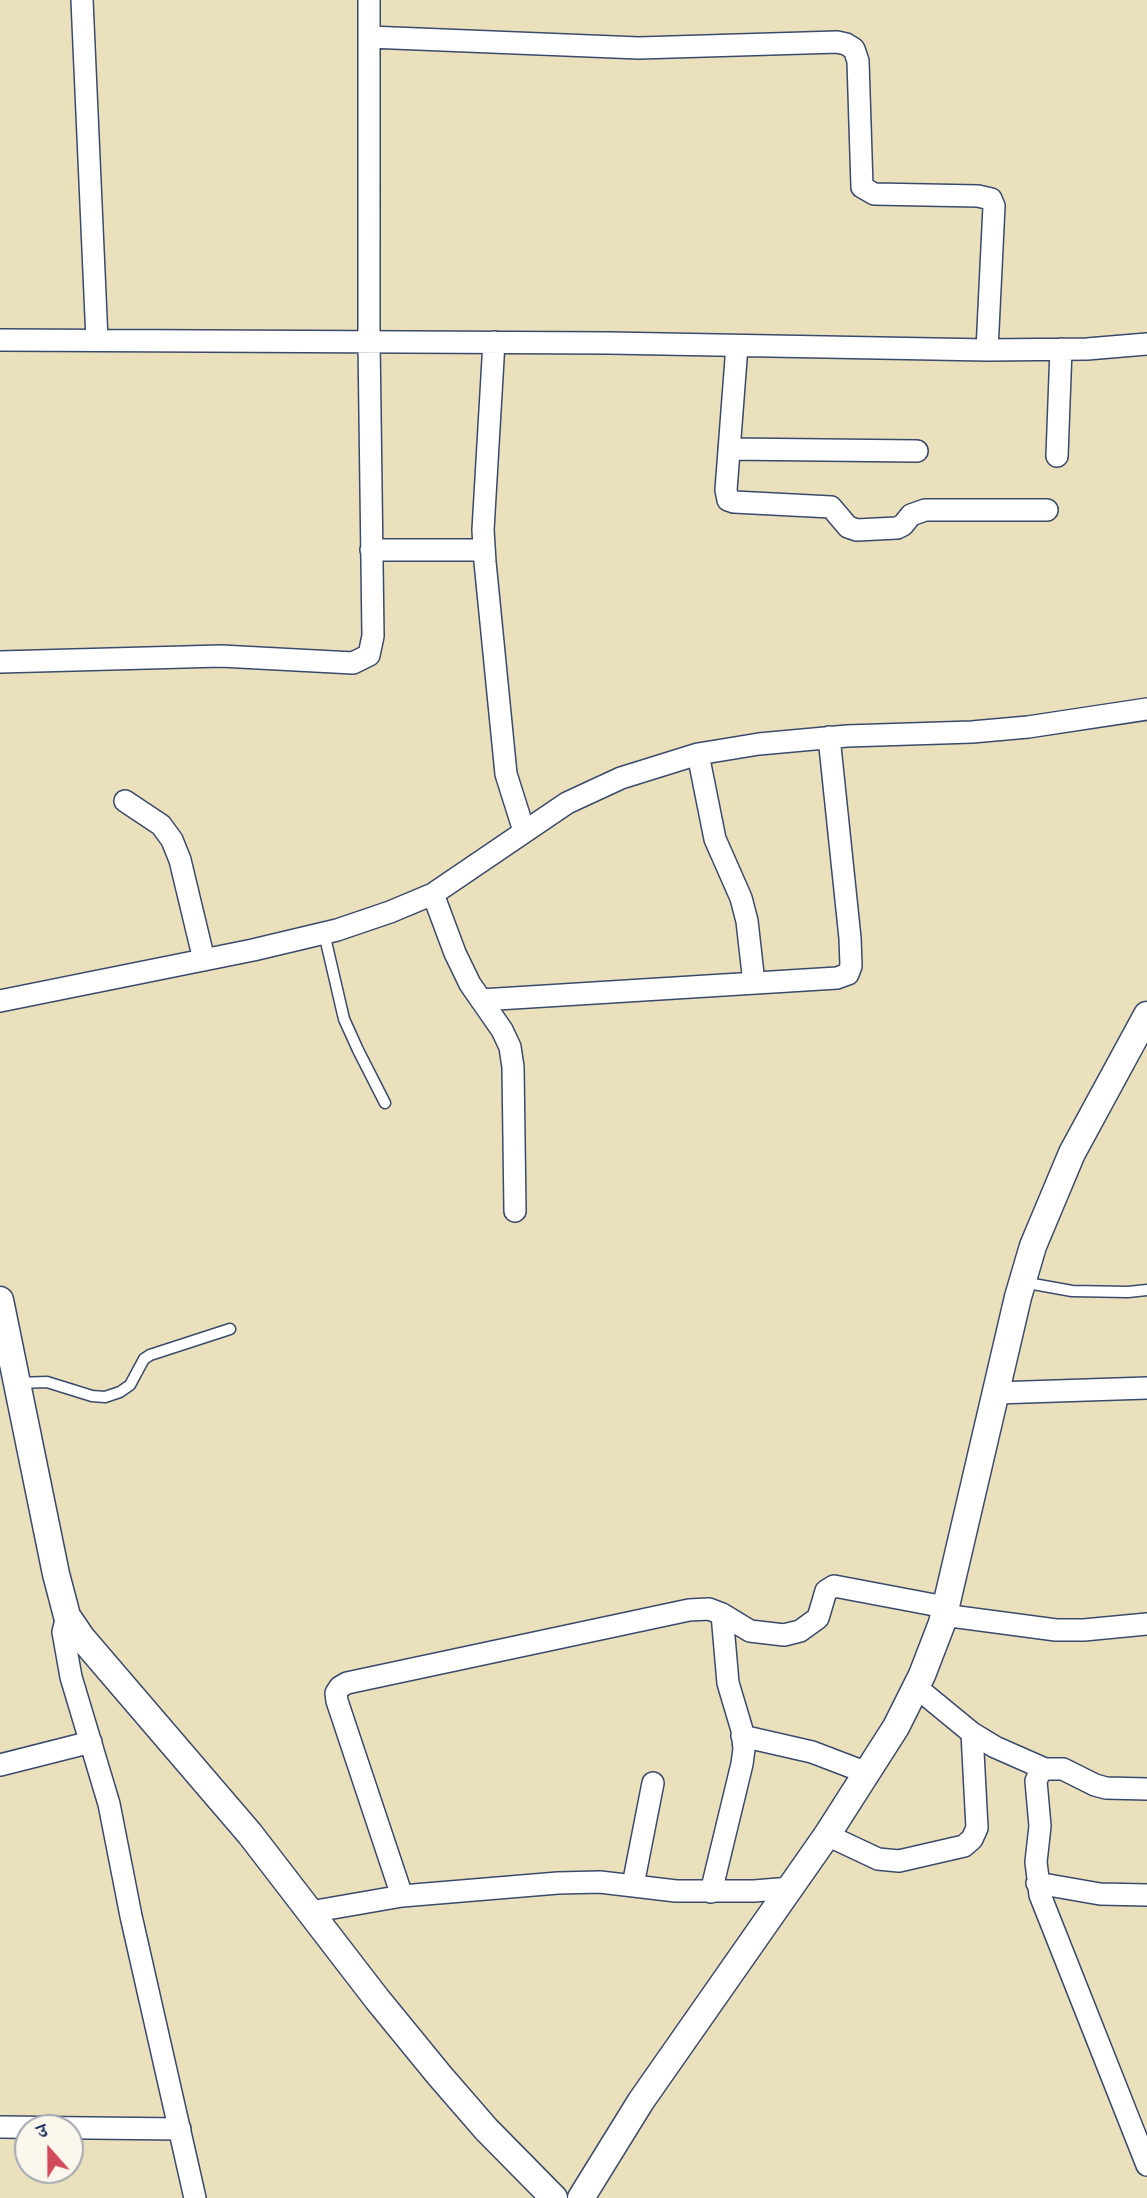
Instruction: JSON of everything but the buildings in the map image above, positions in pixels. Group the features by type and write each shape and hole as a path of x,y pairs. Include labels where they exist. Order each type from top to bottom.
{"street":[{"path":"82,0 97,340"},
{"path":"0,662 221,656 353,663 369,655 372,648 369,0"},
{"path":"369,37 639,48 837,42 846,44 854,49 858,61 862,187 874,194 978,196 991,199 994,206 987,349"},
{"path":"0,341 494,342 987,349 1061,349 1147,344"},
{"path":"494,342 484,551 502,746 506,774 524,831"},
{"path":"737,346 726,490 728,500 831,507 848,527 857,530 897,528 911,515 925,510 1047,510"},
{"path":"1057,456 1061,349"},
{"path":"729,449 917,452"},
{"path":"371,550 484,551"},
{"path":"0,1001 324,933 390,912 433,894 567,803 621,778 698,754 759,744 830,737 1017,728 1147,709"},
{"path":"481,1000 837,978 848,974 851,971 850,938 830,737"},
{"path":"698,754 715,839 741,898 747,921 754,982"},
{"path":"125,801 161,825 172,841 180,860 204,960"},
{"path":"433,894 455,953 510,1047 513,1067 515,1211"},
{"path":"581,2198 641,2101 827,1835 896,1727 916,1687 944,1611 1022,1282 1033,1246 1067,1163 1147,1015"},
{"path":"0,1300 56,1574 65,1610 82,1638 250,1834 377,1999 456,2094 520,2165 554,2198"},
{"path":"996,1393 1147,1388"},
{"path":"402,1896 337,1701 340,1687 356,1680 689,1610 709,1609 750,1631 785,1635 800,1631 818,1618 826,1591 834,1586 944,1611 1056,1630 1147,1624"},
{"path":"65,1610 65,1649 76,1701 109,1804 131,1916 195,2198"},
{"path":"711,1892 744,1749 727,1683 722,1614"},
{"path":"916,1687 972,1733 995,1747 1045,1769 1063,1769 1095,1785 1106,1788 1147,1789"},
{"path":"827,1835 878,1859 899,1861 964,1846 972,1839 977,1828 972,1733"},
{"path":"742,1736 812,1752 867,1773"},
{"path":"0,1765 90,1742"},
{"path":"1045,1769 1036,1781 1040,1826 1036,1861 1037,1883 1147,2165"},
{"path":"633,1885 653,1783"},
{"path":"310,1912 402,1896 558,1883 600,1882 676,1891 711,1892 791,1888"},
{"path":"1037,1883 1088,1892 1147,1895"},
{"path":"0,2127 180,2129"}],"lane":[{"path":"324,933 344,1019 385,1103"},
{"path":"1022,1282 1072,1291 1147,1290"},
{"path":"17,1383 47,1382 105,1398 130,1385 144,1359 150,1355 230,1329"}]}
